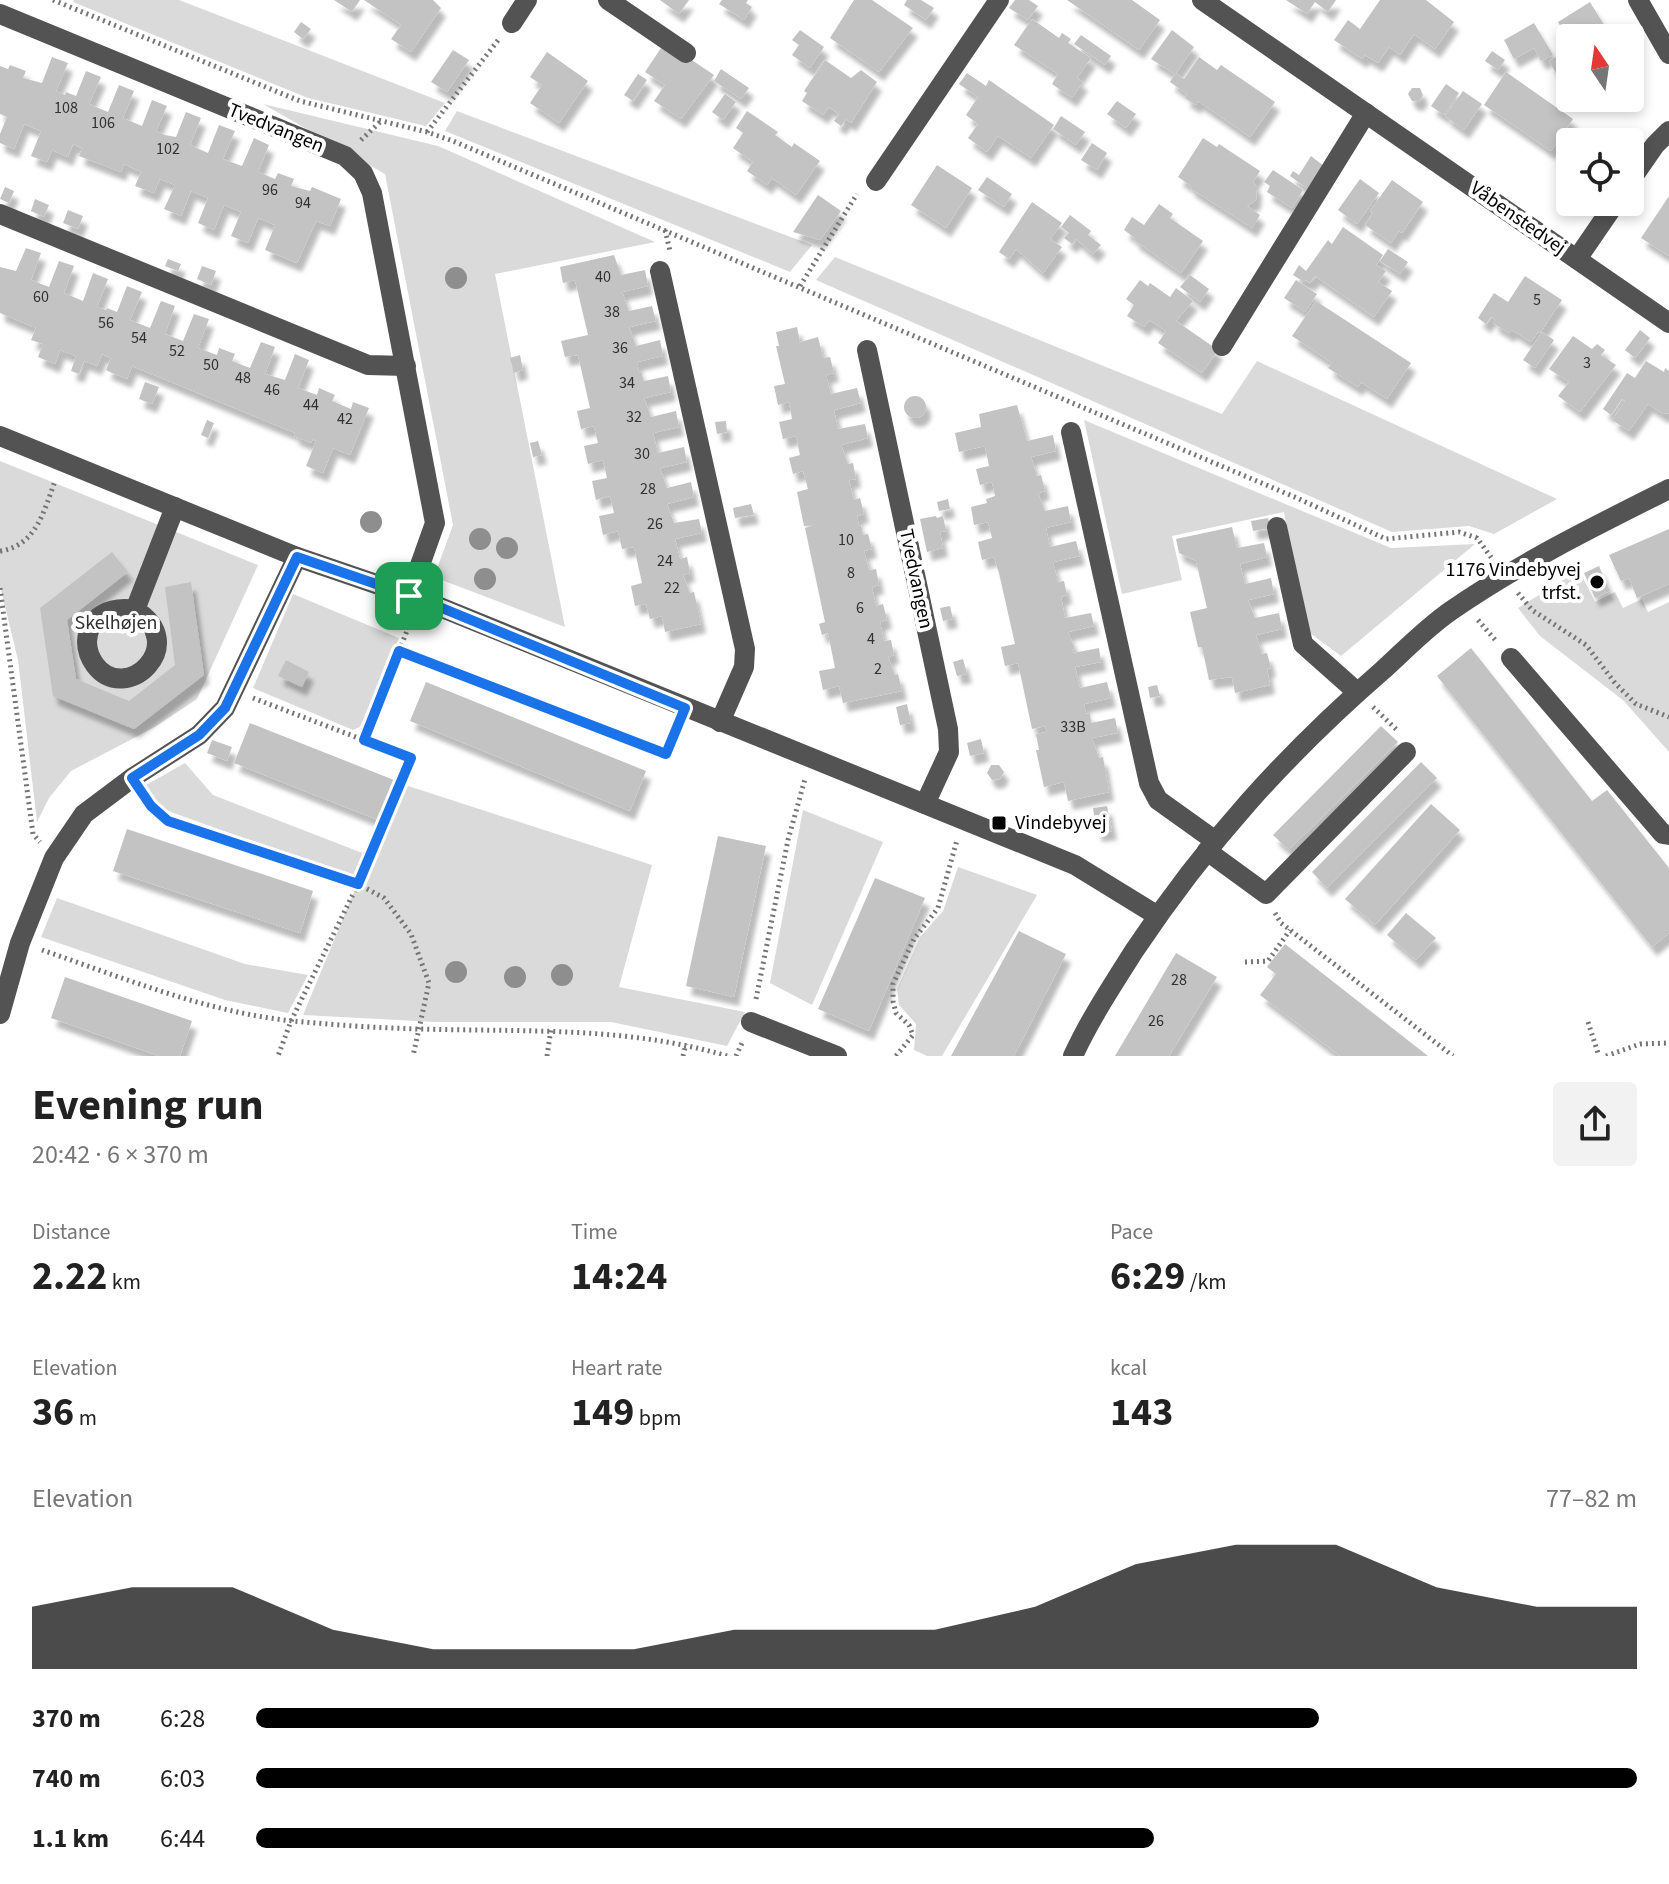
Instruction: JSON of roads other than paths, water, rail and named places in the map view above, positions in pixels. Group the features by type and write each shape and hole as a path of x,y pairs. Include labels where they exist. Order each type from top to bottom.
{"street":[{"path":"512,23 527,0"},
{"path":"608,0 686,53"},
{"path":"876,181 999,0"},
{"name":"Våbenstedvej","path":"1202,0 1669,323"},
{"path":"1638,0 1669,54"},
{"name":"Tvedvangen","path":"0,14 345,156 363,173 372,193 435,523 414,598"},
{"path":"1222,346 1366,113"},
{"path":"1644,161 1669,131"},
{"path":"0,214 368,365 406,366"},
{"path":"1577,259 1606,216"},
{"path":"660,271 745,649 744,667 720,722"},
{"name":"Tvedvangen","path":"867,350 948,729 949,752 925,804"},
{"path":"1071,432 1149,783 1158,800 1266,894 1406,752"},
{"path":"0,436 297,557 414,598 1075,865 1158,916"},
{"path":"1073,1056 1089,1021 1158,916 1210,846 1273,772 1357,692 1449,612 1561,543 1669,489"},
{"path":"135,610 175,507"},
{"path":"1277,527 1303,644 1357,692"},
{"path":"0,1014 20,943 54,858 84,814 132,778 199,735 225,708 297,557"},
{"path":"1511,658 1663,834 1669,835"},
{"path":"751,1022 837,1056"}],"place":[{"name":"1176 Vindebyvej trfst.","path":"1597,582"},
{"name":"Vindebyvej","path":"999,823"}],"park label":[{"name":"Skelhøjen","path":"116,623"}]}
